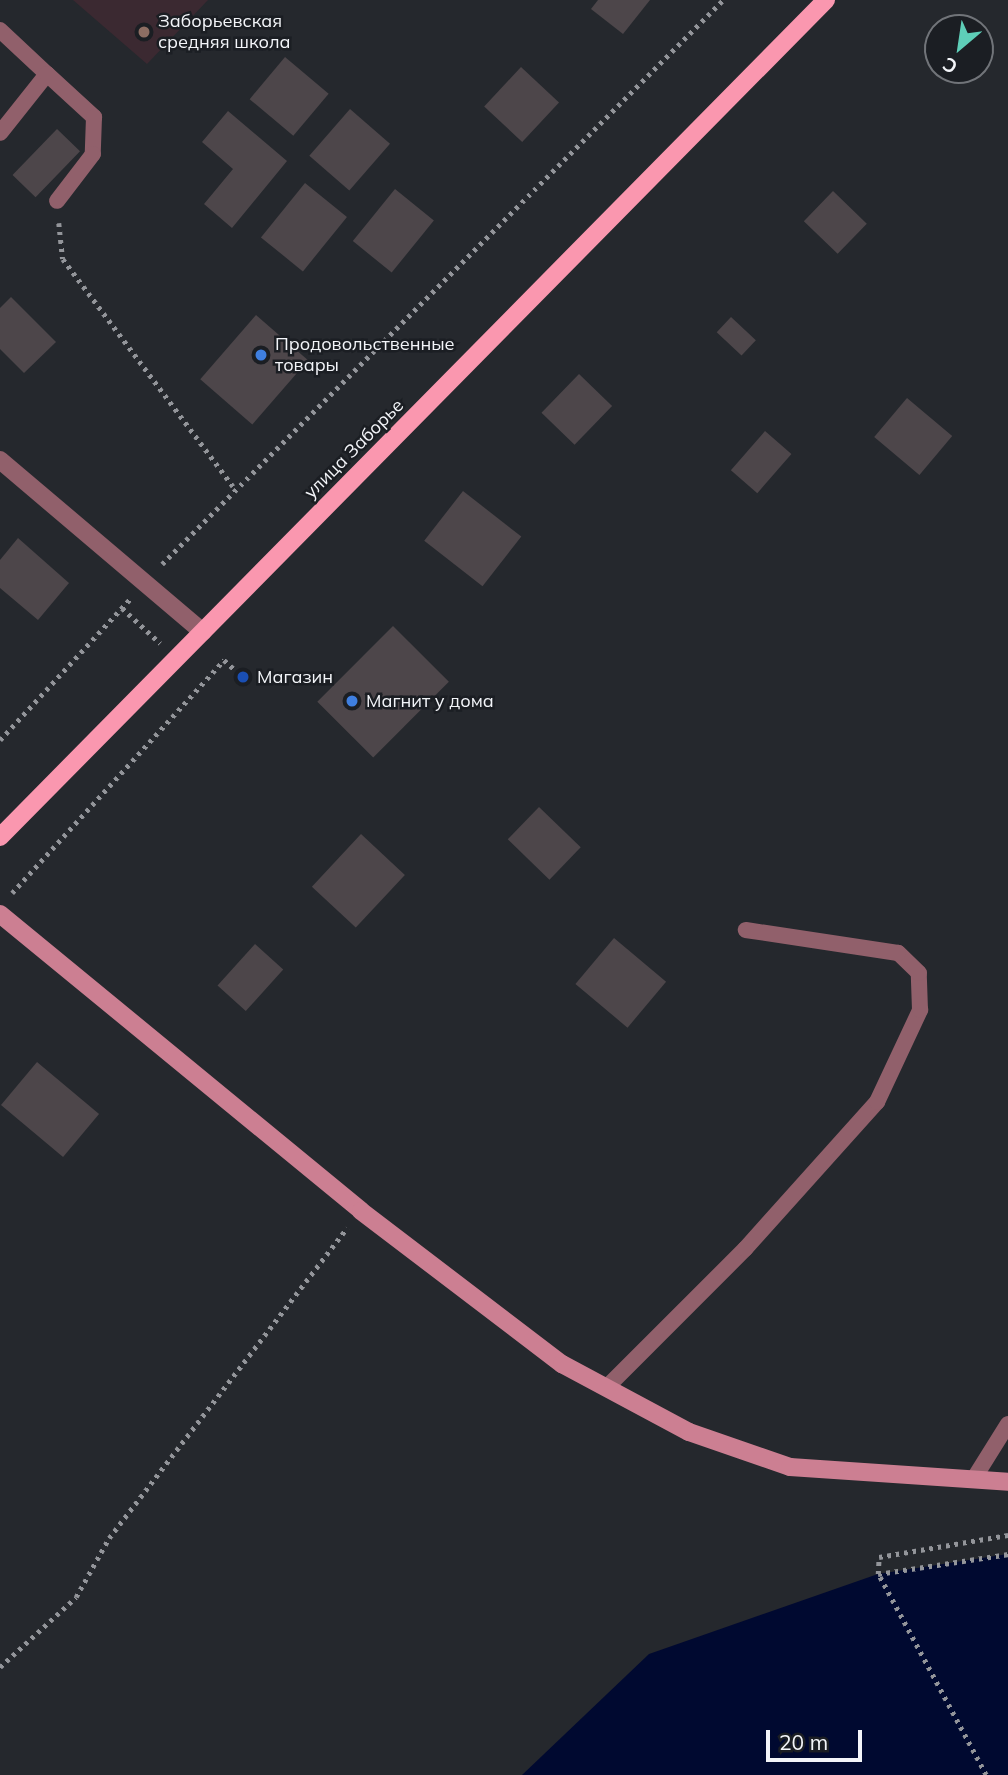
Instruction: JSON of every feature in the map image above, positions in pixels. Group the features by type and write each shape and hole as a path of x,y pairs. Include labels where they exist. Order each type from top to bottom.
{"main road":[{"name":"улица Заборье","path":"0,837 826,0"}],"street":[{"path":"0,460 203,632"},
{"path":"0,914 361,1211 562,1364 689,1432 790,1467 1008,1482"}],"lane":[{"path":"0,30 94,117 93,154 57,201"},
{"path":"0,133 47,74"},
{"path":"606,1388 745,1249 877,1102 920,1010 919,973 898,953 746,930"},
{"path":"973,1480 1008,1424"}],"path":[{"path":"0,740 233,487 723,0"},
{"path":"57,201 63,259 233,487"},
{"path":"22,901 11,892 224,660 243,677"},
{"path":"0,1667 76,1597 109,1538 361,1211"},
{"path":"986,1775 878,1574 879,1557 1008,1535"},
{"path":"878,1574 1008,1554"}],"shaded area":[{"name":"Заборьевская средняя школа","path":"73,0 208,0 147,64"}],"water":[{"path":"1008,1554 1008,1775 522,1775 649,1654 878,1574"}],"building":[{"path":"598,0 650,0 623,34 591,9"},
{"path":"285,57 329,94 293,136 250,99"},
{"path":"521,67 559,102 522,142 484,106"},
{"path":"350,109 390,144 349,191 309,156"},
{"path":"228,111 287,161 232,228 204,204 233,169 202,142"},
{"path":"57,129 80,151 36,197 13,175"},
{"path":"305,183 347,217 303,271 261,237"},
{"path":"395,189 434,220 392,273 353,241"},
{"path":"833,191 867,224 838,254 804,221"},
{"path":"11,297 56,342 24,373 0,349 0,308"},
{"path":"256,315 308,360 252,424 200,379"},
{"path":"731,317 756,340 742,356 717,332"},
{"path":"579,374 612,406 575,445 541,413"},
{"path":"907,398 952,436 919,475 874,437"},
{"path":"765,431 791,454 757,493 731,470"},
{"path":"463,491 521,537 483,586 424,541"},
{"path":"18,538 69,583 38,620 0,588 0,560"},
{"path":"393,626 449,682 373,758 317,702"},
{"path":"539,807 581,847 549,880 508,839"},
{"path":"361,834 405,875 356,928 312,887"},
{"path":"614,938 666,982 628,1028 575,984"},
{"path":"255,944 283,969 246,1011 218,986"},
{"path":"37,1062 99,1114 63,1157 1,1105"}],"place":[{"name":"Заборьевская средняя школа","path":"144,32"},
{"name":"Продовольственные товары","path":"261,355"},
{"name":"Магазин","path":"243,677"},
{"name":"Магнит у дома","path":"352,701"}]}
